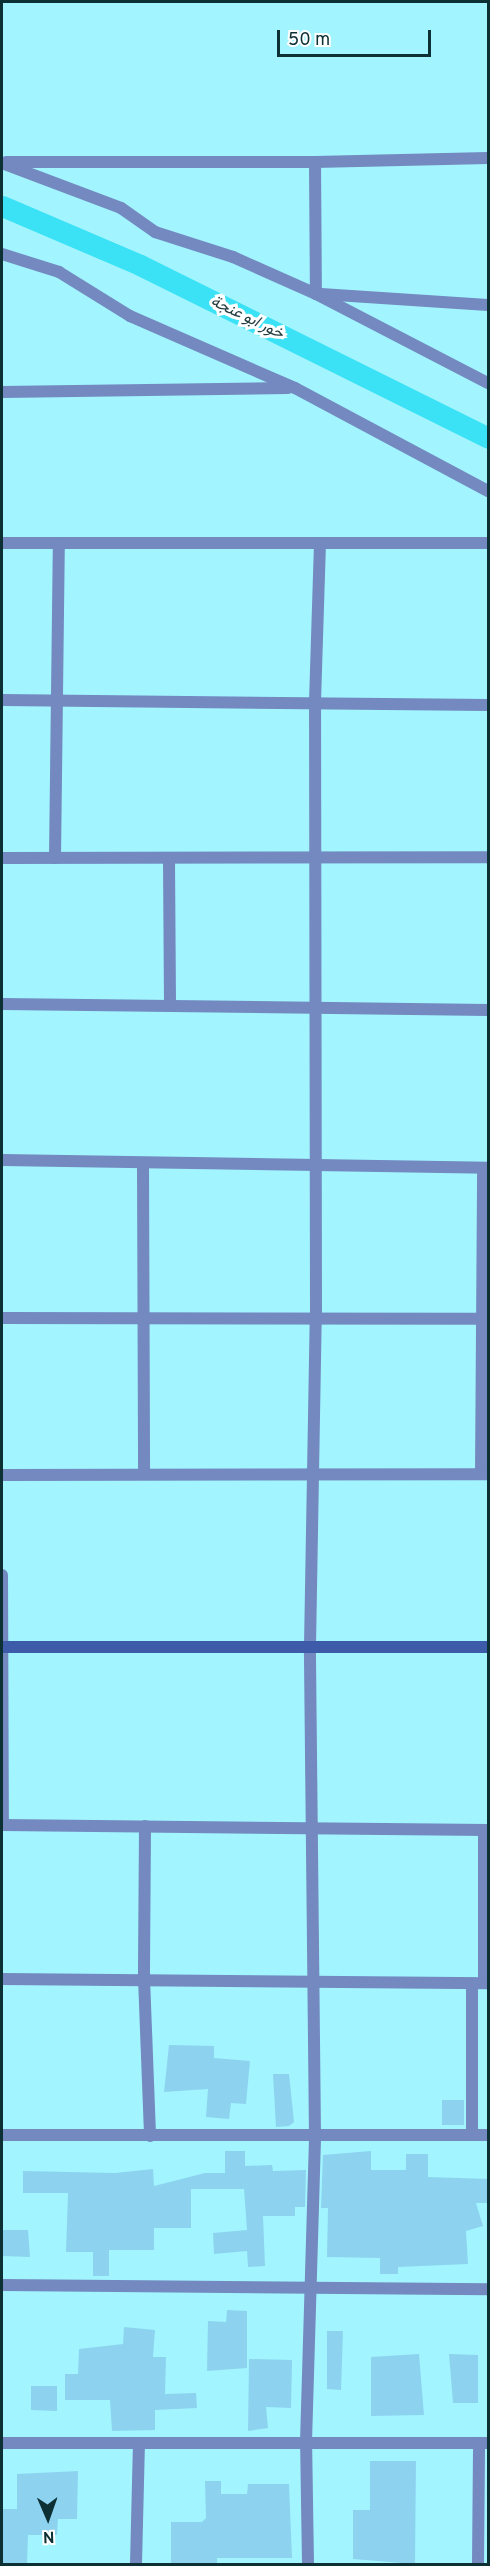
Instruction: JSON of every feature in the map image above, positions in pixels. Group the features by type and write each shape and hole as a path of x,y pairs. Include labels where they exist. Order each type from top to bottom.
{"street":[{"path":"2,162 315,162 489,158"},
{"path":"2,162 120,208 155,232 234,257 316,294 489,383"},
{"path":"315,162 316,294"},
{"path":"2,254 59,272 130,316 295,388 489,491"},
{"path":"316,294 489,305"},
{"path":"2,392 295,388"},
{"path":"2,543 320,545 489,543"},
{"path":"55,858 58,544"},
{"path":"308,2565 306,2442 315,2136 310,1646 317,1164 315,702 320,545"},
{"path":"2,700 489,705"},
{"path":"2,858 169,860 489,857"},
{"path":"169,860 170,1005"},
{"path":"2,1004 489,1010"},
{"path":"2,1160 486,1168 485,1474 2,1475"},
{"path":"143,1164 146,1318 144,1474"},
{"path":"2,1318 486,1319"},
{"path":"2,1575 2,1824 486,1831 482,1983 472,2135"},
{"path":"2,1647 489,1647"},
{"path":"145,1826 144,1978 150,2136"},
{"path":"2,1979 313,1979 482,1983"},
{"path":"2,2135 489,2135"},
{"path":"2,2285 489,2289"},
{"path":"2,2443 484,2443 478,2565"},
{"path":"136,2565 140,2444"}],"building":[{"path":"169,2045 214,2046 214,2058 250,2061 246,2104 231,2103 229,2119 206,2117 208,2089 164,2092"},
{"path":"273,2074 289,2074 294,2122 289,2126 276,2127"},
{"path":"442,2100 464,2100 464,2125 442,2125"},
{"path":"225,2151 245,2151 245,2166 272,2165 273,2171 306,2170 305,2207 295,2207 295,2216 263,2216 265,2266 248,2267 247,2251 214,2254 213,2233 247,2230 244,2189 191,2189 191,2228 154,2228 154,2250 109,2250 109,2276 93,2276 93,2252 66,2252 68,2193 23,2193 23,2171 115,2173 153,2169 154,2186 205,2173 225,2173"},
{"path":"371,2151 371,2170 406,2170 406,2154 428,2154 428,2177 489,2179 489,2203 476,2203 483,2226 466,2231 468,2264 398,2267 398,2274 380,2274 380,2258 327,2257 328,2208 321,2208 323,2155"},
{"path":"2,2230 28,2230 30,2257 2,2256"},
{"path":"227,2310 247,2311 247,2368 207,2371 208,2321 226,2322"},
{"path":"124,2327 155,2330 153,2357 166,2357 165,2394 196,2393 197,2408 155,2410 155,2430 112,2431 110,2400 65,2400 65,2374 78,2374 79,2349 123,2344"},
{"path":"327,2331 343,2331 341,2390 327,2389"},
{"path":"419,2354 424,2415 371,2416 371,2357"},
{"path":"449,2354 478,2355 478,2403 453,2403"},
{"path":"249,2359 292,2360 291,2408 266,2407 268,2428 248,2431"},
{"path":"31,2386 57,2386 57,2411 31,2410"},
{"path":"370,2461 416,2461 415,2564 353,2559 353,2510 370,2510"},
{"path":"78,2471 77,2519 58,2519 57,2535 28,2535 27,2565 2,2565 2,2509 17,2509 17,2474"},
{"path":"205,2481 221,2481 221,2494 247,2494 248,2484 289,2484 292,2558 217,2558 217,2565 171,2565 171,2522 202,2522 206,2518"}],"waterway":[{"name":"خور ابو عنجة","path":"2,206 140,265 488,438"}]}
